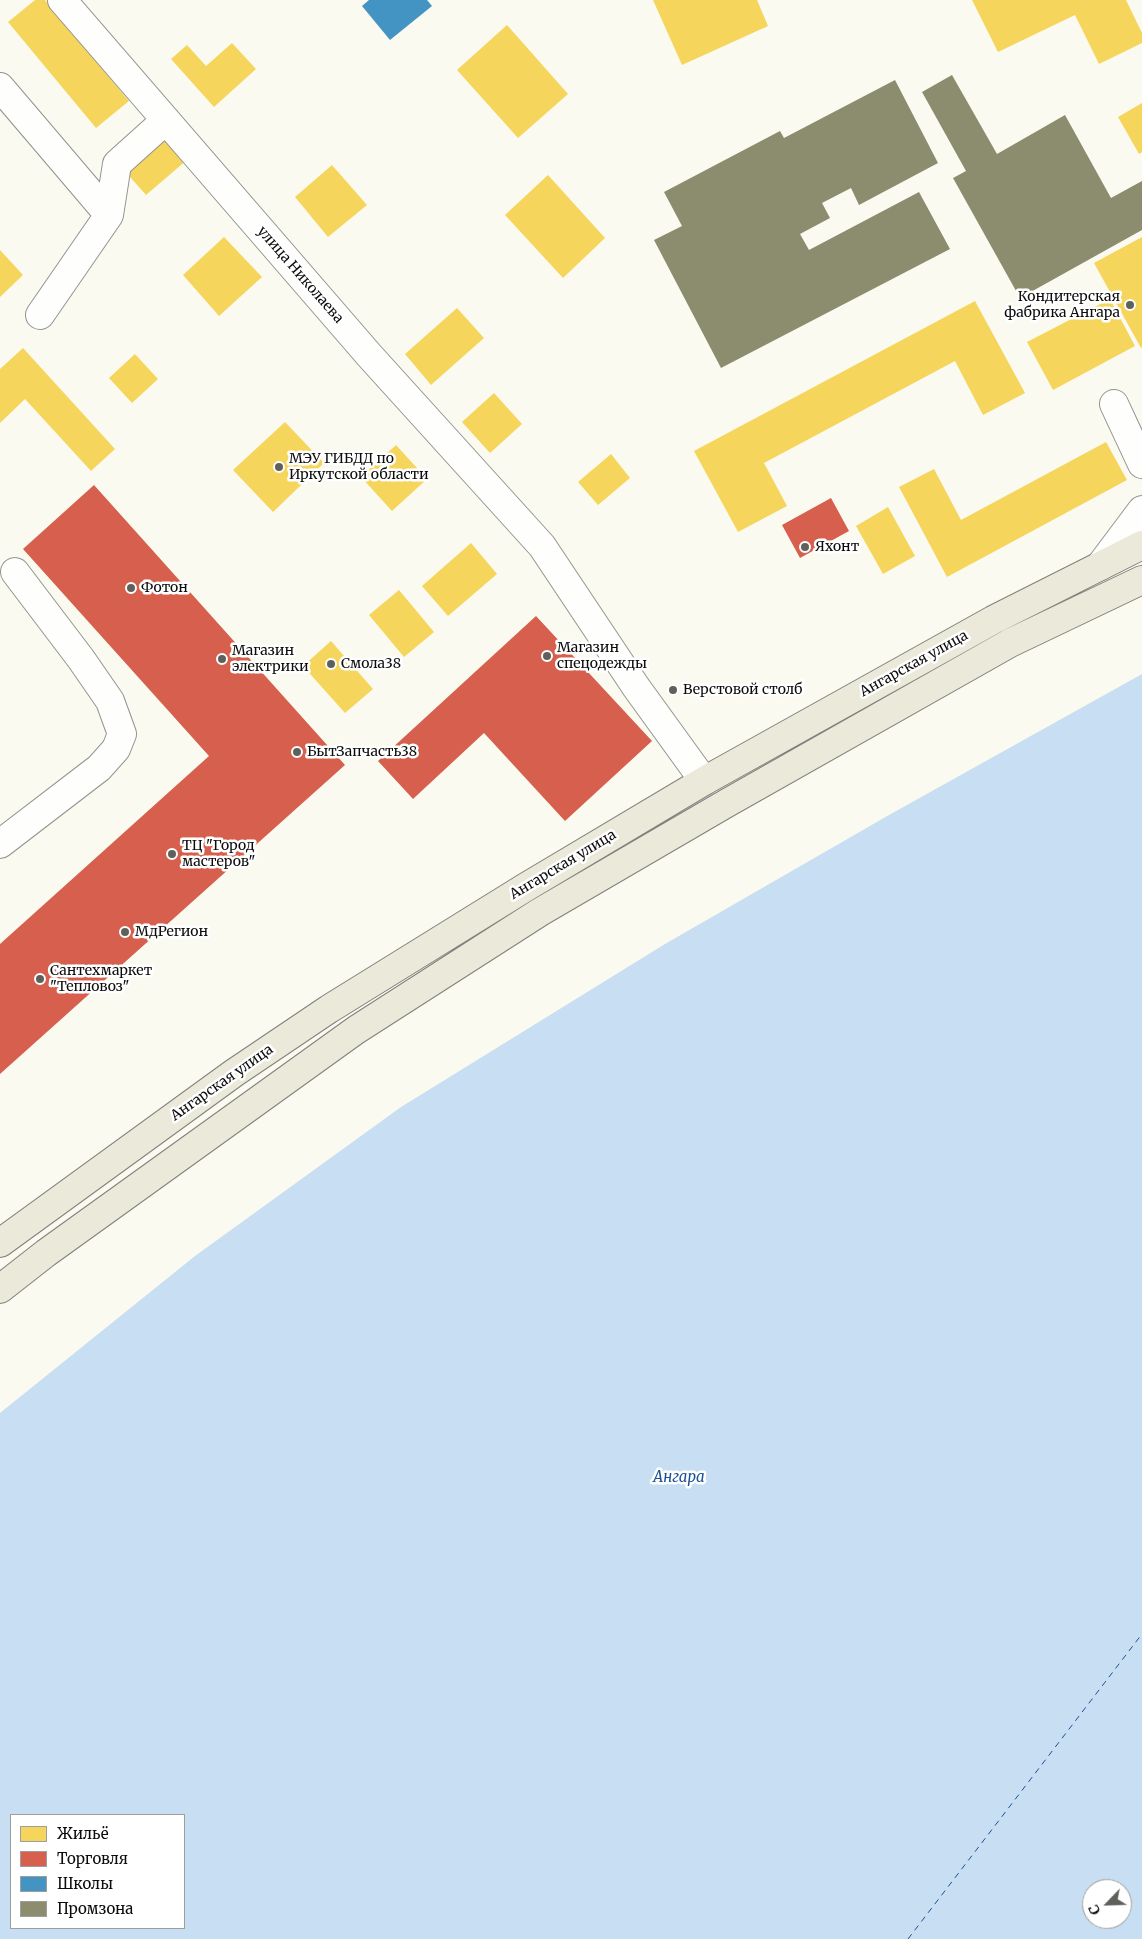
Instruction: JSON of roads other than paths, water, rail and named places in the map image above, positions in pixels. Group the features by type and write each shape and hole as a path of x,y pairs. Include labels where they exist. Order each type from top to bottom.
{"main road":[{"name":"Ангарская улица","path":"4,1231 328,1009 526,886 704,781 993,620 1142,545"},
{"name":"Ангарская улица","path":"0,1289 46,1253 356,1030 540,912 727,802 1010,643 1142,580"}],"lane":[{"name":"улица Николаева","path":"62,0 368,355 542,546 636,687 704,781"},
{"path":"0,87 109,215"},
{"path":"40,315 109,215 117,164 166,120"},
{"path":"1114,404 1142,464"},
{"path":"1100,566 1142,510"},
{"path":"0,844 100,768 116,749 122,734 110,701 81,659 15,572"}],"water":[{"name":"Ангара","path":"1142,674 1142,1939 0,1939 0,1413 195,1256 401,1107 665,944 889,815"}],"place":[{"name":"Кондитерская фабрика Ангара","path":"1130,305"},
{"name":"МЭУ ГИБДД по Иркутской области","path":"279,467"},
{"name":"Яхонт","path":"805,547"},
{"name":"Фотон","path":"131,588"},
{"name":"Магазин спецодежды","path":"547,656"},
{"name":"Магазин электрики","path":"222,659"},
{"name":"Смола38","path":"331,664"},
{"name":"Верстовой столб","path":"673,690"},
{"name":"БытЗапчасть38","path":"297,752"},
{"name":"ТЦ \"Город мастеров\"","path":"172,854"},
{"name":"МдРегион","path":"125,932"},
{"name":"Сантехмаркет \"Тепловоз\"","path":"40,979"}]}
